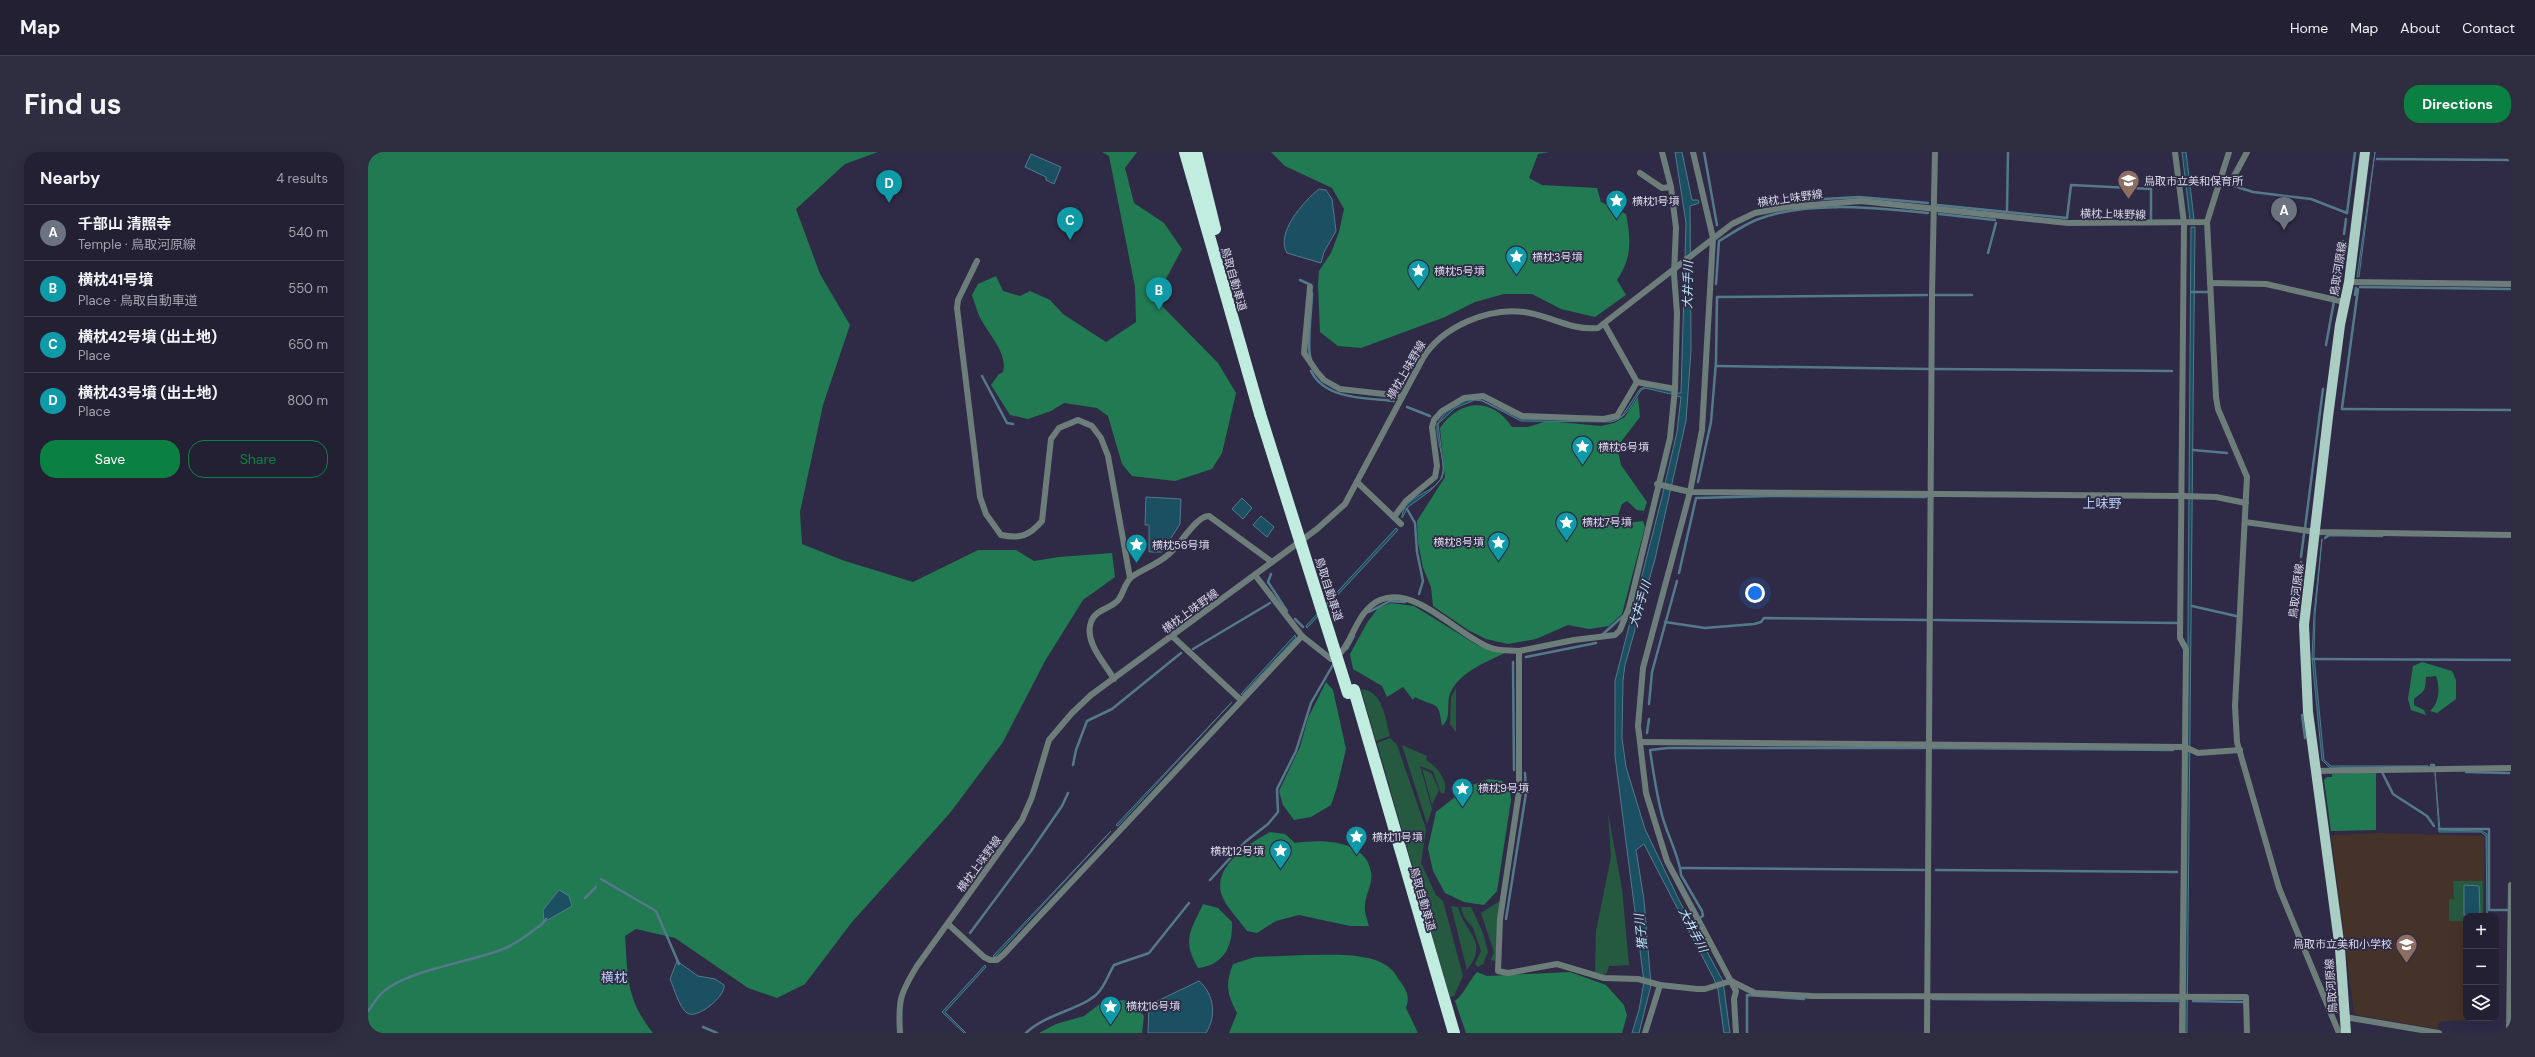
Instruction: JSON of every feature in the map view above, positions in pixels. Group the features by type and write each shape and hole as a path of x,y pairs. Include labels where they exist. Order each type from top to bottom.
{"highway":[{"name":"鳥取自動車道","path":"1185,152 1263,413 1351,692 1454,1033"},
{"name":"鳥取自動車道","path":"1196,152 1263,413"},
{"name":"鳥取自動車道","path":"1351,692 1448,1033"}],"main road":[{"name":"鳥取河原線","path":"2346,1033 2340,949 2315,771 2306,691 2304,625 2308,582 2316,532 2328,417 2349,282 2365,152"}],"street":[{"path":"1255,575 1302,636 1331,659 1334,658 1346,645 1363,613 1375,602 1388,597 1402,597 1430,609 1472,638 1492,649 1519,651 1618,634 1632,594 1657,484 1670,438 1675,389 1677,313 1674,268 1676,228 1671,186 1662,152"},
{"path":"1693,152 1713,238 1702,430 1690,492 1643,668 1639,697 1640,742 1646,793 1668,861 1736,991 1734,999 1736,1033"},
{"path":"1926,1033 1933,210 1935,152"},
{"path":"2175,152 2184,223 2180,638 2186,649 2182,1033"},
{"path":"2229,152 2207,222 2218,410 2247,477 2235,706 2236,732 2279,888 2339,1033"},
{"path":"2221,176 2232,180 2247,152"},
{"path":"1640,173 1662,188 1671,186"},
{"name":"横枕上味野線","path":"900,1033 899,1006 902,990 1022,820 1032,797 1049,740 1091,695 1317,529 1345,504 1402,396 1432,344 1452,329 1480,317 1503,311 1525,312 1585,330 1605,325 1674,268 1732,224 1755,213 1787,207 1861,201 1933,210 2068,223 2207,222"},
{"path":"977,261 958,300 956,308 980,497 986,514 1001,535 1021,538 1034,531 1042,521 1051,439 1059,428 1069,422 1078,420 1092,426 1101,438 1108,456 1130,578"},
{"path":"2349,282 2511,284"},
{"path":"2210,283 2266,284 2345,302"},
{"path":"1310,287 1304,353 1317,372 1324,380 1340,389 1402,396"},
{"path":"1605,325 1637,382"},
{"path":"1637,382 1675,389"},
{"path":"1394,517 1406,501 1434,477 1437,466 1432,427 1434,420 1442,411 1464,398 1483,396 1522,416 1604,419 1617,416 1637,382"},
{"path":"1357,482 1401,524"},
{"path":"1657,484 1690,492 2181,496 2216,497 2246,503"},
{"path":"1114,679 1091,641 1090,629 1095,615 1119,600 1130,578 1161,562 1180,545 1199,518 1204,515 1210,516 1272,562"},
{"path":"2245,522 2316,532 2511,534"},
{"path":"1172,636 1241,700"},
{"path":"948,924 984,957 990,960 997,960 1302,636"},
{"path":"1519,651 1519,792 1500,919 1498,971 1508,972 1557,964 1604,978 1638,979 1660,985 1705,989 1731,981 1755,993 1927,996 2182,998 2246,997 2247,1033"},
{"path":"1640,742 2185,747 2198,752 2240,750"},
{"path":"2315,771 2511,768"},
{"path":"2509,1033 2511,885"},
{"path":"1645,1033 1660,985"},
{"path":"2345,1017 2404,1030 2440,1033"}],"shaded area":[{"name":"鳥取市立美和小学校","path":"2380,833 2484,836 2484,913 2463,913 2463,1020 2442,1021 2438,1024 2438,1029 2357,1015 2354,1012 2331,835"}],"green space":[{"path":"368,152 878,152 845,164 796,209 820,274 850,325 823,405 800,512 802,544 842,560 913,582 978,550 1016,550 1034,561 1059,557 1112,553 1115,577 1083,600 1045,661 1003,742 950,813 852,922 805,984 777,998 748,988 675,938 636,929 625,936 628,976 633,998 644,1021 653,1033 368,1033"},
{"path":"1102,152 1137,152 1125,168 1134,203 1164,223 1182,249 1161,288 1163,307 1218,363 1236,393 1222,453 1212,469 1175,481 1132,476 1122,464 1108,416 1097,408 1064,403 1051,411 1028,419 1010,415 991,385 999,374 1003,372 1003,359 1001,352 980,318 972,295 978,284 996,276 1003,291 1020,296 1030,291 1050,300 1063,314 1106,342 1136,322 1135,287 1109,156"},
{"path":"1271,152 1550,152 1538,154 1529,178 1542,185 1597,188 1601,202 1626,214 1629,232 1628,256 1622,272 1617,280 1626,295 1595,317 1561,309 1532,294 1504,294 1475,302 1445,317 1361,348 1338,346 1320,332 1318,285 1319,271 1331,253 1339,232 1344,209 1332,188 1285,166"},
{"path":"1638,397 1640,417 1617,447 1621,465 1647,502 1644,511 1637,510 1627,501 1622,504 1618,515 1626,523 1643,521 1645,527 1622,614 1609,626 1589,629 1568,625 1536,639 1508,644 1486,639 1468,630 1433,606 1431,587 1423,568 1418,542 1417,521 1445,477 1440,428 1448,418 1457,411 1476,405 1486,406 1495,410 1504,417 1512,427 1528,427 1547,421 1601,426 1614,423 1625,417"},
{"path":"1391,603 1414,606 1477,645 1505,653 1489,660 1464,675 1452,689 1449,697 1447,720 1442,726 1438,708 1436,706 1415,697 1413,700 1403,687 1387,697 1382,686 1353,669 1350,654 1367,623 1378,608"},
{"path":"2422,662 2452,671 2456,680 2456,699 2437,713 2430,711 2436,704 2438,694 2436,676 2426,677 2423,691 2414,699 2414,705 2424,710 2426,715 2411,710 2408,699 2413,666"},
{"path":"1326,682 1333,690 1346,749 1331,805 1311,817 1294,820 1283,805 1279,791 1300,747 1308,718"},
{"path":"1456,688 1456,732 1450,724 1451,697"},
{"path":"1361,689 1368,691 1379,700 1390,736 1376,741"},
{"path":"1390,738 1397,745 1426,829 1421,863 1436,895 1443,901 1463,976 1454,996 1450,997 1377,743"},
{"path":"1402,745 1427,756 1426,760 1438,770 1445,784 1444,794 1441,793 1433,771 1420,766 1432,809 1427,824"},
{"path":"1422,768 1432,774 1439,790 1432,805"},
{"path":"2376,772 2376,830 2331,831 2324,780 2327,777 2332,777 2332,774"},
{"path":"1489,779 1502,781 1510,789 1511,800 1497,891 1484,905 1464,902 1445,893 1433,871 1428,848 1436,812 1469,786"},
{"path":"1608,813 1622,889 1629,965 1609,966 1606,975 1595,972 1596,931 1611,857"},
{"path":"1270,832 1285,834 1295,843 1316,841 1328,842 1351,847 1360,853 1367,861 1371,872 1371,881 1365,907 1369,926 1350,926 1299,915 1276,921 1257,933 1247,931 1232,913 1223,898 1220,883 1228,864 1235,856 1253,842"},
{"path":"2453,881 2483,881 2483,913 2463,913 2463,921 2449,921 2449,899 2454,899"},
{"path":"1500,901 1495,961 1491,960 1494,952 1481,913"},
{"path":"1203,904 1218,908 1232,922 1232,931 1229,946 1225,953 1214,963 1198,968 1190,950 1189,943 1191,929"},
{"path":"1451,906 1458,907 1461,916 1476,944 1474,960 1467,970"},
{"path":"1461,907 1471,907 1483,933 1488,952 1483,964 1478,967 1475,964 1481,951 1473,928 1464,917"},
{"path":"1351,955 1374,960 1384,964 1393,971 1406,990 1408,1000 1406,1008 1418,1033 1229,1033 1237,1013 1228,989 1230,971 1233,964 1255,957"},
{"path":"1477,972 1487,976 1570,972 1606,985 1624,1005 1627,1015 1622,1033 1466,1033 1455,1001"},
{"path":"1121,1000 1130,1001 1144,1016 1142,1033 1039,1033 1056,1024 1084,1016 1101,1003"}],"water":[{"path":"1675,152 1682,152 1692,200 1698,200 1699,203 1690,206 1691,350 1686,421 1655,559 1625,665 1623,680 1622,738 1626,767 1645,829 1679,900 1723,981 1730,1033 1724,1033 1718,990 1714,979 1644,844 1636,850 1644,900 1651,985 1639,1033 1632,1033 1639,1010 1644,982 1615,756 1615,681 1661,501 1677,432 1681,397 1676,396 1676,393 1681,393 1686,223"},
{"path":"2182,152 2186,152 2194,219 2190,220"},
{"path":"2375,152 2359,277 2357,277"},
{"path":"1031,154 1061,167 1054,184 1046,180 1046,177 1025,167"},
{"path":"1319,189 1326,190 1332,199 1336,231 1324,252 1321,263 1287,253 1284,245 1288,227 1293,218 1306,201"},
{"path":"2191,227 2195,227 2187,1033 2185,1033"},
{"path":"1648,385 1673,390 1671,394 1645,388 1641,390 1625,414 1617,420 1611,422 1521,421 1482,401 1475,400 1455,408 1438,424 1444,471 1440,480 1443,467 1437,424 1446,412 1467,400 1479,399 1521,419 1612,420 1622,416 1640,389"},
{"path":"1435,485 1430,491 1408,507 1402,518 1403,511 1411,501"},
{"path":"1146,497 1181,499 1180,524 1162,552 1149,552 1149,525 1145,525"},
{"path":"1242,498 1252,508 1243,519 1232,509"},
{"path":"1261,516 1274,527 1267,537 1253,525"},
{"path":"1396,528 1398,530 1307,628 1306,626"},
{"path":"2322,539 2315,615 2314,656 2324,760 2331,766 2428,766 2330,768 2322,760 2312,658 2314,614"},
{"path":"1295,635 1296,638 1242,695 1241,694"},
{"path":"1232,702 1118,826 1116,825"},
{"path":"2435,772 2440,830 2482,831 2487,834 2487,913 2486,836 2481,832 2439,832"},
{"path":"1111,831 995,957 993,956"},
{"path":"2464,885 2479,886 2480,913 2464,913"},
{"path":"559,890 569,896 572,906 544,922 543,910"},
{"path":"677,961 698,976 715,979 724,985 723,990 716,1001 704,1010 692,1014 687,1013 679,1002 670,979"},
{"path":"985,965 986,967 945,1012 966,1033 964,1033 942,1012"},
{"path":"1199,981 1208,992 1211,999 1213,1013 1212,1020 1206,1033 1148,1033 1149,1005"}],"waterway":[{"path":"1704,152 1717,225"},
{"path":"2007,211 2008,152"},
{"path":"2231,185 2253,192 2311,199 2347,213 2355,152"},
{"path":"2377,159 2511,160"},
{"path":"1938,205 2067,218 2071,185 2151,189 2151,220"},
{"path":"1789,201 1859,197 1928,203"},
{"path":"1716,284 1719,241 1741,227 1756,220 1797,210 1841,207 1928,213"},
{"path":"1939,214 1995,220"},
{"path":"2344,234 2346,219"},
{"path":"1988,253 1996,223"},
{"path":"2341,258 2343,241"},
{"path":"2337,292 2341,260"},
{"path":"1300,280 1311,285"},
{"path":"2360,287 2510,289"},
{"path":"2355,295 2356,288"},
{"path":"2342,408 2358,289"},
{"path":"2192,292 2208,292"},
{"path":"1311,359 1309,338 1312,293"},
{"path":"1698,482 1711,422 1716,362 1717,297 1927,295"},
{"path":"1935,295 1972,295"},
{"path":"2326,345 2334,301"},
{"path":"1717,366 1928,369"},
{"path":"1935,369 2172,371"},
{"path":"1311,371 1317,380 1326,388 1336,392 1360,398 1394,401"},
{"path":"982,376 1007,423 1013,424"},
{"path":"2305,528 2323,389"},
{"path":"1407,407 1430,416"},
{"path":"2342,409 2511,410"},
{"path":"2193,450 2227,453"},
{"path":"1679,573 1696,498 1770,496 1926,497"},
{"path":"1407,509 1415,523 1417,552 1423,581 1419,594"},
{"path":"2301,557 2304,534"},
{"path":"2325,538 2329,535 2382,536"},
{"path":"2298,583 2301,562"},
{"path":"1271,574 1268,582 1287,611"},
{"path":"1649,704 1652,672 1677,581"},
{"path":"1369,612 1390,601 1405,602"},
{"path":"1193,649 1270,603"},
{"path":"2192,606 2236,616"},
{"name":"大井手川","path":"1603,634 1623,616"},
{"path":"1665,622 1705,628 1754,624 1761,622 1764,618 1927,620"},
{"path":"1295,619 1303,627"},
{"path":"1934,620 2177,623"},
{"path":"1347,649 1354,636"},
{"path":"1526,657 1596,643"},
{"path":"1073,765 1076,750 1087,721 1112,709 1181,653"},
{"path":"2313,659 2510,660"},
{"path":"1513,662 1514,770"},
{"path":"1210,880 1245,842 1268,824 1278,812 1277,789 1296,751 1311,703 1334,663"},
{"path":"2302,715 2305,738"},
{"path":"1647,733 1649,719"},
{"name":"大井手川","path":"1701,917 1703,916 1702,911 1681,875 1678,860 1663,819 1650,750 1668,748 1925,748"},
{"path":"1933,748 2173,750"},
{"path":"2382,772 2393,794 2427,816 2434,826"},
{"path":"2466,772 2509,773"},
{"path":"1506,919 1526,793 1525,773"},
{"path":"970,933 1031,851 1062,806 1068,793"},
{"path":"2439,829 2489,829 2489,910 2509,910"},
{"path":"1682,868 1924,870"},
{"path":"1936,870 2177,872"},
{"path":"601,879 656,911 679,964"},
{"path":"585,898 596,887"},
{"path":"1026,1033 1043,1021 1081,1004 1097,994 1114,965 1149,953 1189,903"},
{"path":"368,1011 381,994 394,984 409,977 506,948 529,934 546,919"},
{"path":"1747,1033 1747,995 1804,999"},
{"path":"1933,999 2178,1001"},
{"path":"2193,1001 2244,1002 2245,1004"},
{"path":"703,1027 717,1033"}],"place":[{"name":"鳥取市立美和保育所","path":"2129,200"},
{"name":"横枕43号墳 (出土地)","path":"889,203"},
{"name":"横枕1号墳","path":"1616,220"},
{"name":"千部山 清照寺","path":"2284,230"},
{"name":"横枕42号墳 (出土地)","path":"1070,240"},
{"name":"横枕3号墳","path":"1517,276"},
{"name":"横枕5号墳","path":"1418,290"},
{"name":"横枕41号墳","path":"1159,310"},
{"name":"横枕6号墳","path":"1583,466"},
{"name":"横枕7号墳","path":"1567,542"},
{"name":"横枕8号墳","path":"1499,562"},
{"name":"横枕56号墳","path":"1137,564"},
{"name":"横枕9号墳","path":"1462,808"},
{"name":"横枕11号墳","path":"1357,856"},
{"name":"横枕12号墳","path":"1280,870"},
{"name":"鳥取市立美和小学校","path":"2407,964"},
{"name":"横枕16号墳","path":"1111,1026"}],"district":[{"name":"上味野","path":"2102,503"},
{"name":"横枕","path":"614,977"}],"water label":[{"name":"猪子川","path":"1641,932"}]}
